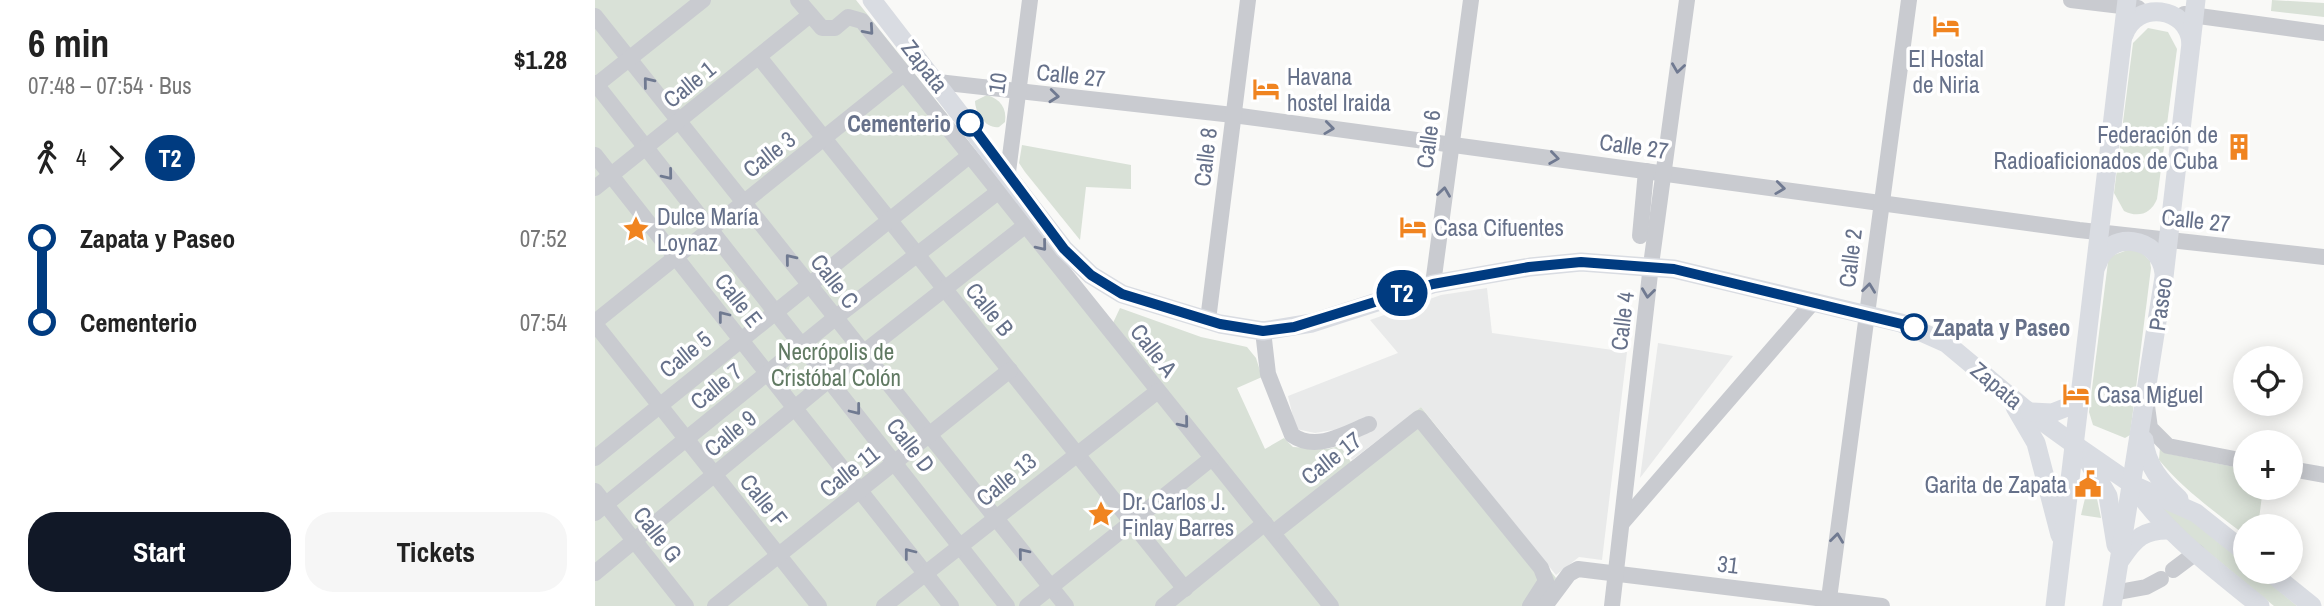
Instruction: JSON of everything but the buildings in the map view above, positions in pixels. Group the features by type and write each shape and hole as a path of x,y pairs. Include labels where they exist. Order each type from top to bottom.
{"main road":[{"name":"Zapata","path":"872,0 1064,249 1099,280 1122,294 1208,320 1263,331 1313,323 1433,284 1546,265 1591,262 1651,265 1867,314 1901,323 1937,338 2075,445 2133,485 2196,513 2233,542"},
{"path":"2055,606 2127,3"},
{"path":"2122,39 2133,20 2164,4 2171,14 2187,27 2192,47"},
{"name":"Paseo","path":"2112,600 2133,485 2164,277 2195,7"},
{"path":"2103,205 2114,226 2135,236 2157,231 2171,213"},
{"path":"2095,271 2105,250 2123,241 2134,241 2153,249 2159,257 2164,277"},
{"path":"2000,389 2022,417 2036,443 2063,547"},
{"path":"2146,401 2145,455 2163,483 2196,513"},
{"path":"2030,412 2052,413 2080,402"},
{"path":"2075,445 2092,466 2108,496 2118,563"},
{"name":"Zapata","path":"2133,485 2145,503 2171,530 2260,606"},
{"path":"2118,563 2134,540 2146,531 2171,530"},
{"path":"2285,584 2312,606"}],"street":[{"path":"595,85 703,0"},
{"path":"798,0 810,15"},
{"name":"10","path":"1007,172 1030,0"},
{"name":"Calle 8","path":"1208,320 1248,0"},
{"name":"Calle 6","path":"1433,284 1471,0"},
{"name":"Calle 4","path":"1612,606 1651,265 1641,234 1663,173 1687,0"},
{"name":"Calle 2","path":"1829,603 1909,0"},
{"path":"2071,0 2195,7 2324,33"},
{"name":"Calle 1","path":"595,188 810,15"},
{"name":"Calle A","path":"810,15 822,28 828,30 848,18 862,21 1331,606"},
{"name":"Calle C","path":"595,16 1066,606"},
{"name":"Calle B","path":"759,57 1185,589"},
{"name":"Calle 3","path":"595,323 905,73"},
{"name":"Calle 27","path":"937,82 1233,115 2100,232 2324,257"},
{"name":"Calle D","path":"595,85 831,378 1007,606"},
{"name":"Calle E","path":"595,155 951,606"},
{"name":"Calle 5","path":"595,458 740,338 969,156"},
{"path":"1641,234 1646,171"},
{"name":"Calle 7","path":"600,509 835,318 998,192"},
{"name":"Calle 9","path":"595,573 831,378 1026,225"},
{"path":"1622,523 1814,302"},
{"name":"Calle F","path":"595,323 819,606"},
{"path":"1263,331 1268,374 1292,435 1307,442 1329,440 1369,424"},
{"name":"Calle 11","path":"715,606 1010,370"},
{"name":"Calle 13","path":"884,606 1076,452 1158,391"},
{"path":"2146,401 2150,428 2168,446 2233,459"},
{"name":"Calle 17","path":"1163,606 1419,418 1541,568 1546,581 1530,606"},
{"path":"1027,606 1212,458"},
{"path":"2303,471 2324,475"},
{"name":"Calle G","path":"595,491 600,509 634,541 685,606"},
{"path":"2112,600 2147,587 2197,552"},
{"name":"31","path":"1545,606 1569,574 1578,569 1616,572 1829,603 1882,606"}],"shaded area":[{"path":"1487,288 1492,333 1627,352 1602,560 1579,557 1556,575 1421,407 1352,460 1333,430 1315,433 1296,429 1288,396 1398,353 1370,320 1441,295"},
{"path":"1658,343 1733,356 1640,478"}],"green space":[{"name":"Necrópolis de Cristóbal Colón","path":"595,0 856,0 1113,323 1120,308 1201,337 1247,347 1256,358 1262,377 1237,388 1265,449 1284,438 1293,447 1327,449 1340,446 1351,462 1421,407 1556,578 1538,606 595,606"},
{"path":"2272,0 2324,3 2324,17 2271,11"},
{"path":"2148,28 2168,32 2177,49 2157,199 2148,211 2134,214 2124,211 2114,193 2133,43"},
{"path":"987,95 996,99 1004,108 1005,122 999,127 986,123 977,110 975,101"},
{"path":"1022,145 1131,165 1131,189 1086,187 1080,240 1019,163"},
{"path":"2136,247 2150,261 2151,268 2130,435 2125,438 2093,425 2089,412 2108,262 2111,256"},
{"path":"2160,447 2170,454 2233,467 2233,500 2261,500 2260,514 2233,514 2233,526 2178,481 2159,460"},
{"path":"2087,490 2096,494 2101,518 2081,515"},
{"path":"2150,498 2192,518 2233,553 2233,572 2180,529"},
{"path":"2247,584 2271,584 2297,606 2274,606"}],"bus line":[{"name":"T2","path":"970,123 1064,249 1091,275 1122,294 1220,324 1263,331 1294,327 1433,284 1529,267 1581,262 1651,265 1674,269 1914,327"}],"place":[{"name":"El Hostal de Niria","path":"1946,26"},
{"name":"Havana hostel Iraida","path":"1266,89"},
{"name":"Cementerio","path":"970,123"},
{"name":"Federación de Radioaficionados de Cuba","path":"2239,147"},
{"name":"Casa Cifuentes","path":"1413,227"},
{"name":"Dulce María Loynaz","path":"636,229"},
{"name":"Zapata y Paseo","path":"1914,327"},
{"name":"Casa Miguel","path":"2076,394"},
{"name":"Garita de Zapata","path":"2088,484"},
{"name":"Dr. Carlos J. Finlay Barres","path":"1101,514"}]}
